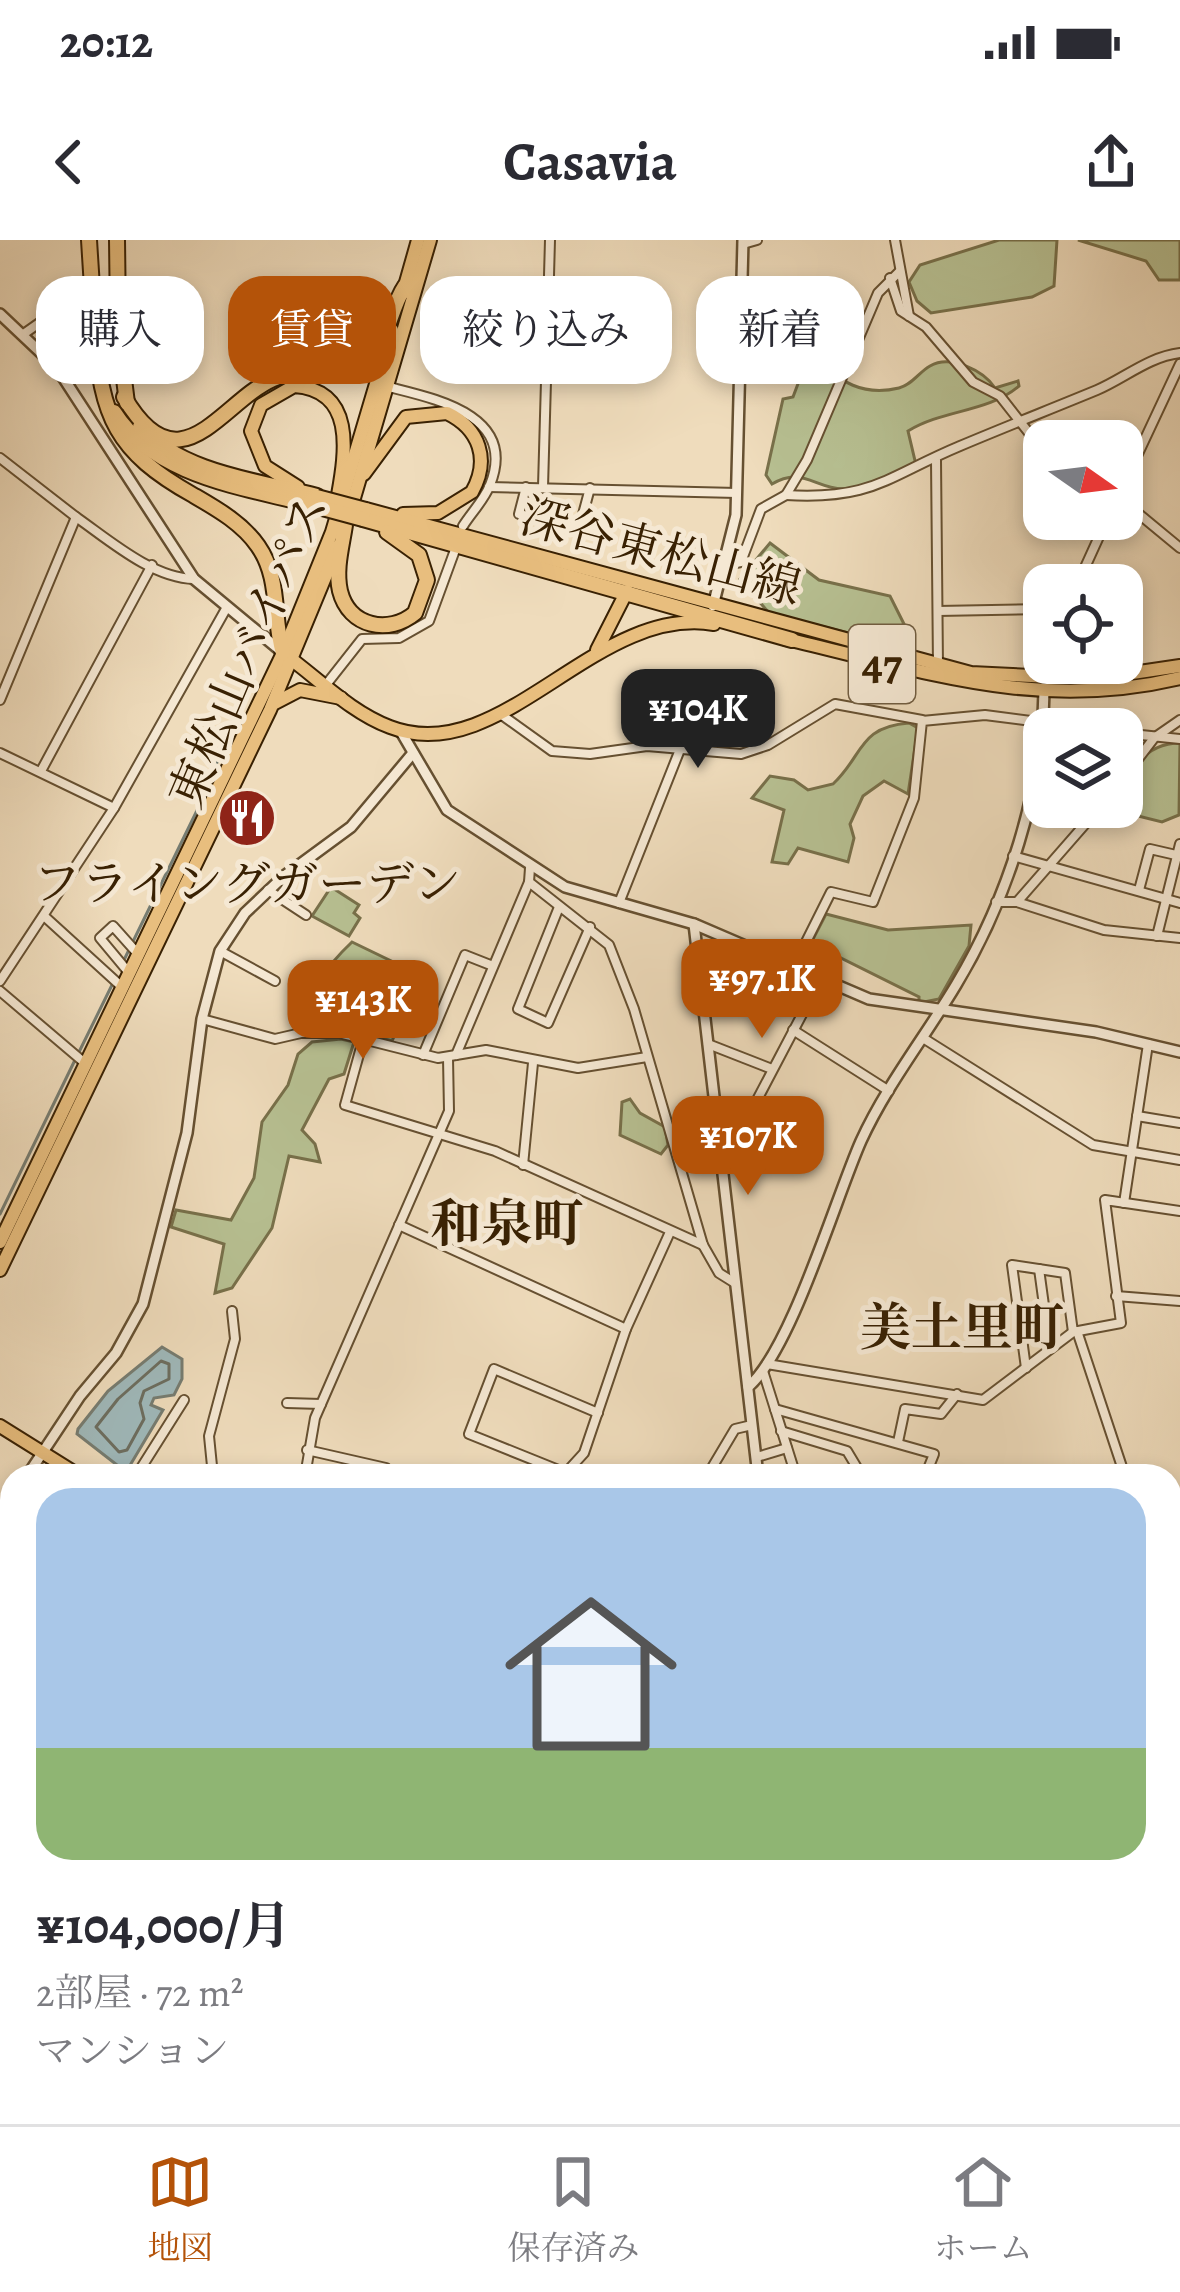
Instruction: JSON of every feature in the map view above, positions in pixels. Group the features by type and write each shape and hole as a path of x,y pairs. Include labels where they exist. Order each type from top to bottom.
{"highway":[{"path":"91,240 94,276"},
{"path":"106,240 117,276"},
{"path":"117,240 118,276"},
{"path":"124,397 157,431 181,437 208,431 273,379 339,375 362,367 379,348 393,303 405,286"},
{"path":"101,384 120,422 164,459 792,640"},
{"path":"101,384 110,419 129,450 232,519 258,546 274,579 288,656"},
{"path":"123,384 124,397 140,428 165,448 316,501"},
{"path":"339,528 344,601 359,620 395,625 422,604 425,567 410,546 364,514"}],"main road":[{"name":"東松山バイパス","path":"339,528 418,240"},
{"name":"東松山バイパス","path":"0,1270 270,710 359,483 430,240"},
{"path":"316,501 275,475 252,443 254,417 282,389 317,391 342,418 339,528"},
{"path":"359,483 394,426 418,412 447,413 477,440 478,480 451,508 424,515 364,514"},
{"name":"深谷東松山線","path":"364,514 938,666 1100,691 1180,677"},
{"name":"深谷東松山線","path":"593,656 609,636 627,591"},
{"name":"深谷東松山線","path":"400,730 438,735 498,712 635,632 671,620 792,640 955,682 1045,685 1180,666"},
{"name":"東松山バイパス","path":"0,1242 288,656"},
{"path":"288,656 341,698 400,730"},
{"path":"270,710 300,690 341,698"},
{"path":"0,1426 60,1464"}],"street":[{"path":"543,487 550,240"},
{"path":"713,606 736,493 743,242 757,240"},
{"path":"895,240 910,317"},
{"path":"786,495 890,278 900,271"},
{"path":"890,278 896,304 926,327 973,382 1000,396 1023,429"},
{"path":"0,314 58,368 194,579 288,656"},
{"path":"25,333 36,325"},
{"path":"725,565 741,562 761,509 786,495 839,497 898,480 1152,360 1180,353"},
{"path":"1143,443 1180,364"},
{"path":"388,387 455,404 477,418 494,452 489,487 463,526"},
{"path":"0,458 76,518 152,565 194,579"},
{"path":"936,460 938,666"},
{"path":"489,487 736,493"},
{"path":"526,487 519,514 579,529 590,488"},
{"path":"1143,517 1180,548"},
{"path":"0,700 76,518"},
{"path":"325,686 362,639 399,638 429,621 455,550"},
{"path":"41,771 152,565"},
{"path":"0,981 114,808 227,607"},
{"path":"938,611 1023,609"},
{"path":"1044,708 1045,685"},
{"path":"498,712 552,751 681,747 751,752 835,704 922,721 986,715 1023,720"},
{"path":"1143,752 1154,738 1180,720"},
{"path":"792,970 831,892 873,902 914,798 922,721"},
{"path":"400,730 447,810 530,868 619,904 694,924 819,982 868,999 1148,1042 1180,1052"},
{"path":"1143,736 1180,739"},
{"path":"619,904 681,747"},
{"path":"0,753 114,808"},
{"path":"34,1464 116,1353 143,1304 187,1133 202,1019 220,951 268,890 351,827 413,753"},
{"path":"748,1387 765,1368 866,1131 971,959 1023,821"},
{"path":"1017,902 1080,828"},
{"path":"1156,936 1180,844"},
{"path":"1138,890 1150,848 1177,856"},
{"path":"1012,855 1180,903"},
{"path":"306,1464 321,1404 450,1107 452,1057 529,882 530,868"},
{"path":"529,882 590,927 615,959 704,1245 719,1274 735,1282"},
{"path":"268,890 306,915"},
{"path":"995,902 1017,902 1104,930 1180,938"},
{"path":"560,907 518,1009 548,1022 590,927"},
{"path":"44,916 123,988"},
{"path":"694,924 757,1464"},
{"path":"130,974 100,938 113,926 139,955"},
{"path":"220,951 275,981"},
{"path":"423,1055 465,955 494,966"},
{"path":"717,1132 736,1139 819,982"},
{"path":"0,991 86,1064"},
{"path":"202,1019 274,1040 309,1032 423,1055 452,1057 486,1050 533,1063 590,1068 647,1057"},
{"path":"793,1030 889,1091"},
{"path":"923,1038 1074,1136 1131,1153 1180,1160"},
{"path":"363,1040 345,1105 523,1165 704,1245"},
{"path":"1124,1203 1148,1042"},
{"path":"707,1044 772,1069"},
{"path":"523,1165 533,1063"},
{"path":"1137,1116 1180,1123"},
{"path":"765,1368 983,1400 1075,1331 1121,1323 1106,1200 1180,1211"},
{"path":"399,1225 626,1329"},
{"path":"574,1464 584,1453 626,1329 670,1232"},
{"path":"1026,1368 1012,1265 1065,1273 1075,1331 1121,1464"},
{"path":"1039,1269 1050,1351"},
{"path":"1115,1296 1180,1301"},
{"path":"212,1464 209,1436 236,1339 232,1311"},
{"path":"765,1368 792,1464"},
{"path":"539,1464 469,1434 494,1369 598,1413"},
{"path":"898,1442 905,1409 941,1414 957,1394"},
{"path":"144,1464 184,1400"},
{"path":"287,1403 321,1404"},
{"path":"775,1409 934,1454 930,1464"},
{"path":"715,1464 736,1430 752,1425"},
{"path":"782,1431 847,1451 855,1464"},
{"path":"757,1457 787,1448"},
{"path":"307,1450 368,1464"}],"green space":[{"path":"999,240 1057,240 1054,286 1032,297 931,313 917,301 909,282 920,265"},
{"path":"1078,240 1180,240 1180,280 1159,280 1146,261"},
{"path":"947,362 975,370 995,388 1018,381 1019,386 993,401 908,431 916,465 881,481 843,489 800,477 772,484 766,475 783,399 793,397 798,384 899,388 930,366"},
{"path":"770,543 819,580 890,596 904,624 876,640 769,613 740,579"},
{"path":"909,723 918,728 908,794 884,781 863,796 850,824 854,838 848,862 798,848 788,864 772,862 784,810 752,798 770,776 794,780 808,790 833,784 871,736"},
{"path":"1180,743 1179,815 1162,822 1143,817 1143,758 1167,744"},
{"path":"331,887 359,905 354,913 360,918 349,936 312,916"},
{"path":"826,914 888,930 971,925 969,946 939,999 919,1003 919,997 811,943"},
{"path":"352,942 416,973 417,985 392,1041 310,1018 317,986"},
{"path":"312,1042 354,1042 344,1074 329,1079 302,1130 315,1144 320,1162 289,1156 272,1228 232,1288 215,1293 224,1244 171,1227 176,1210 231,1220 254,1178 262,1122 288,1085 298,1054"},
{"path":"630,1099 640,1113 665,1127 668,1145 661,1154 620,1135 622,1102"}],"water":[{"path":"162,1347 182,1359 182,1379 174,1395 154,1398 151,1405 163,1410 131,1464 116,1464 77,1434 108,1391"}],"waterway":[{"path":"124,960 206,792 242,695"},
{"path":"79,1052 112,985"},
{"path":"0,1214 75,1060"}],"place":[{"name":"フライングガーデン","path":"247,818"}],"district":[{"name":"和泉町","path":"507,1224"},
{"name":"美土里町","path":"962,1328"}]}
